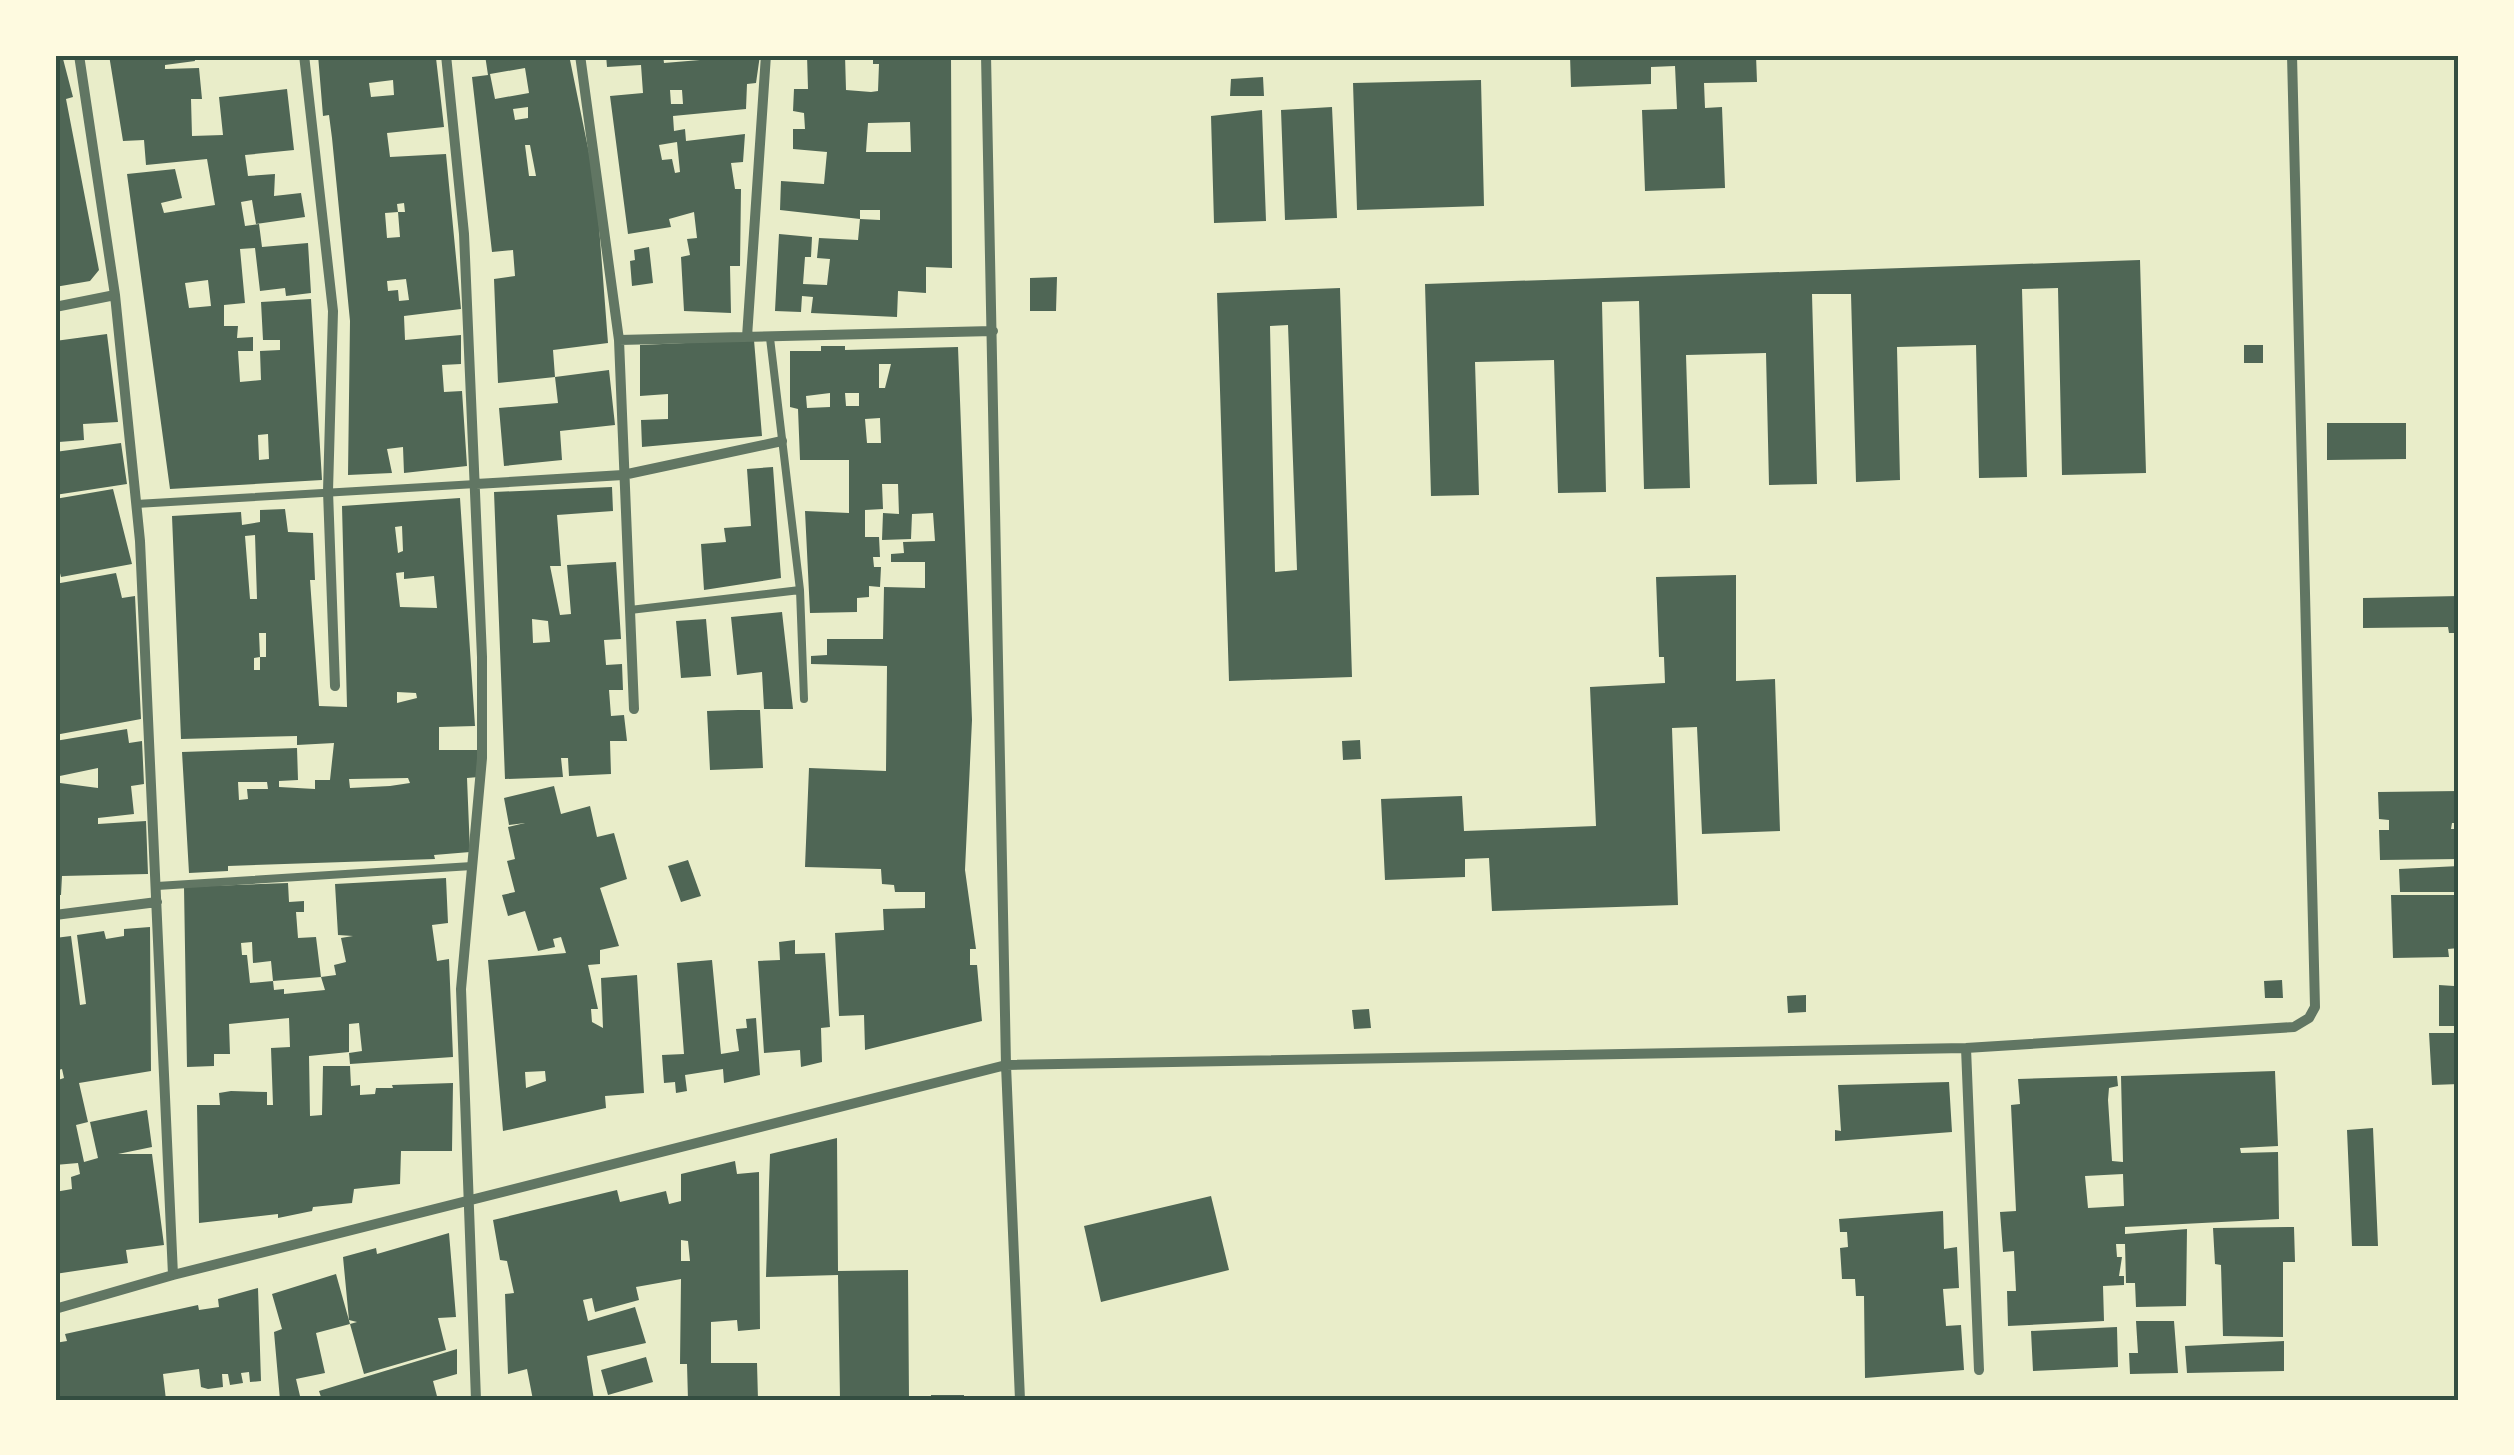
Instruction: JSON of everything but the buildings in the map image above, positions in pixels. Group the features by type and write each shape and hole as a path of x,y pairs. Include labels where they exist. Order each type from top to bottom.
{"street":[{"path":"79,55 115,294 136,504 173,1275"},
{"path":"304,55 334,311 328,490 335,686"},
{"path":"446,55 464,234 476,484 482,758 461,989 476,1400"},
{"path":"580,55 619,340 634,709"},
{"path":"747,338 766,55"},
{"path":"986,55 1006,1065 1020,1400"},
{"path":"55,1309 173,1275 1006,1065 1966,1048 2294,1027 2309,1018 2315,1008 2292,55"},
{"path":"55,308 115,294"},
{"path":"619,340 993,331"},
{"path":"476,484 623,475 782,441"},
{"path":"55,915 157,902"},
{"path":"1966,1048 1979,1370"}],"lane":[{"path":"770,338 800,590 804,699"},
{"path":"136,504 476,484"},
{"path":"630,610 800,590"},
{"path":"156,886 472,866"}]}
